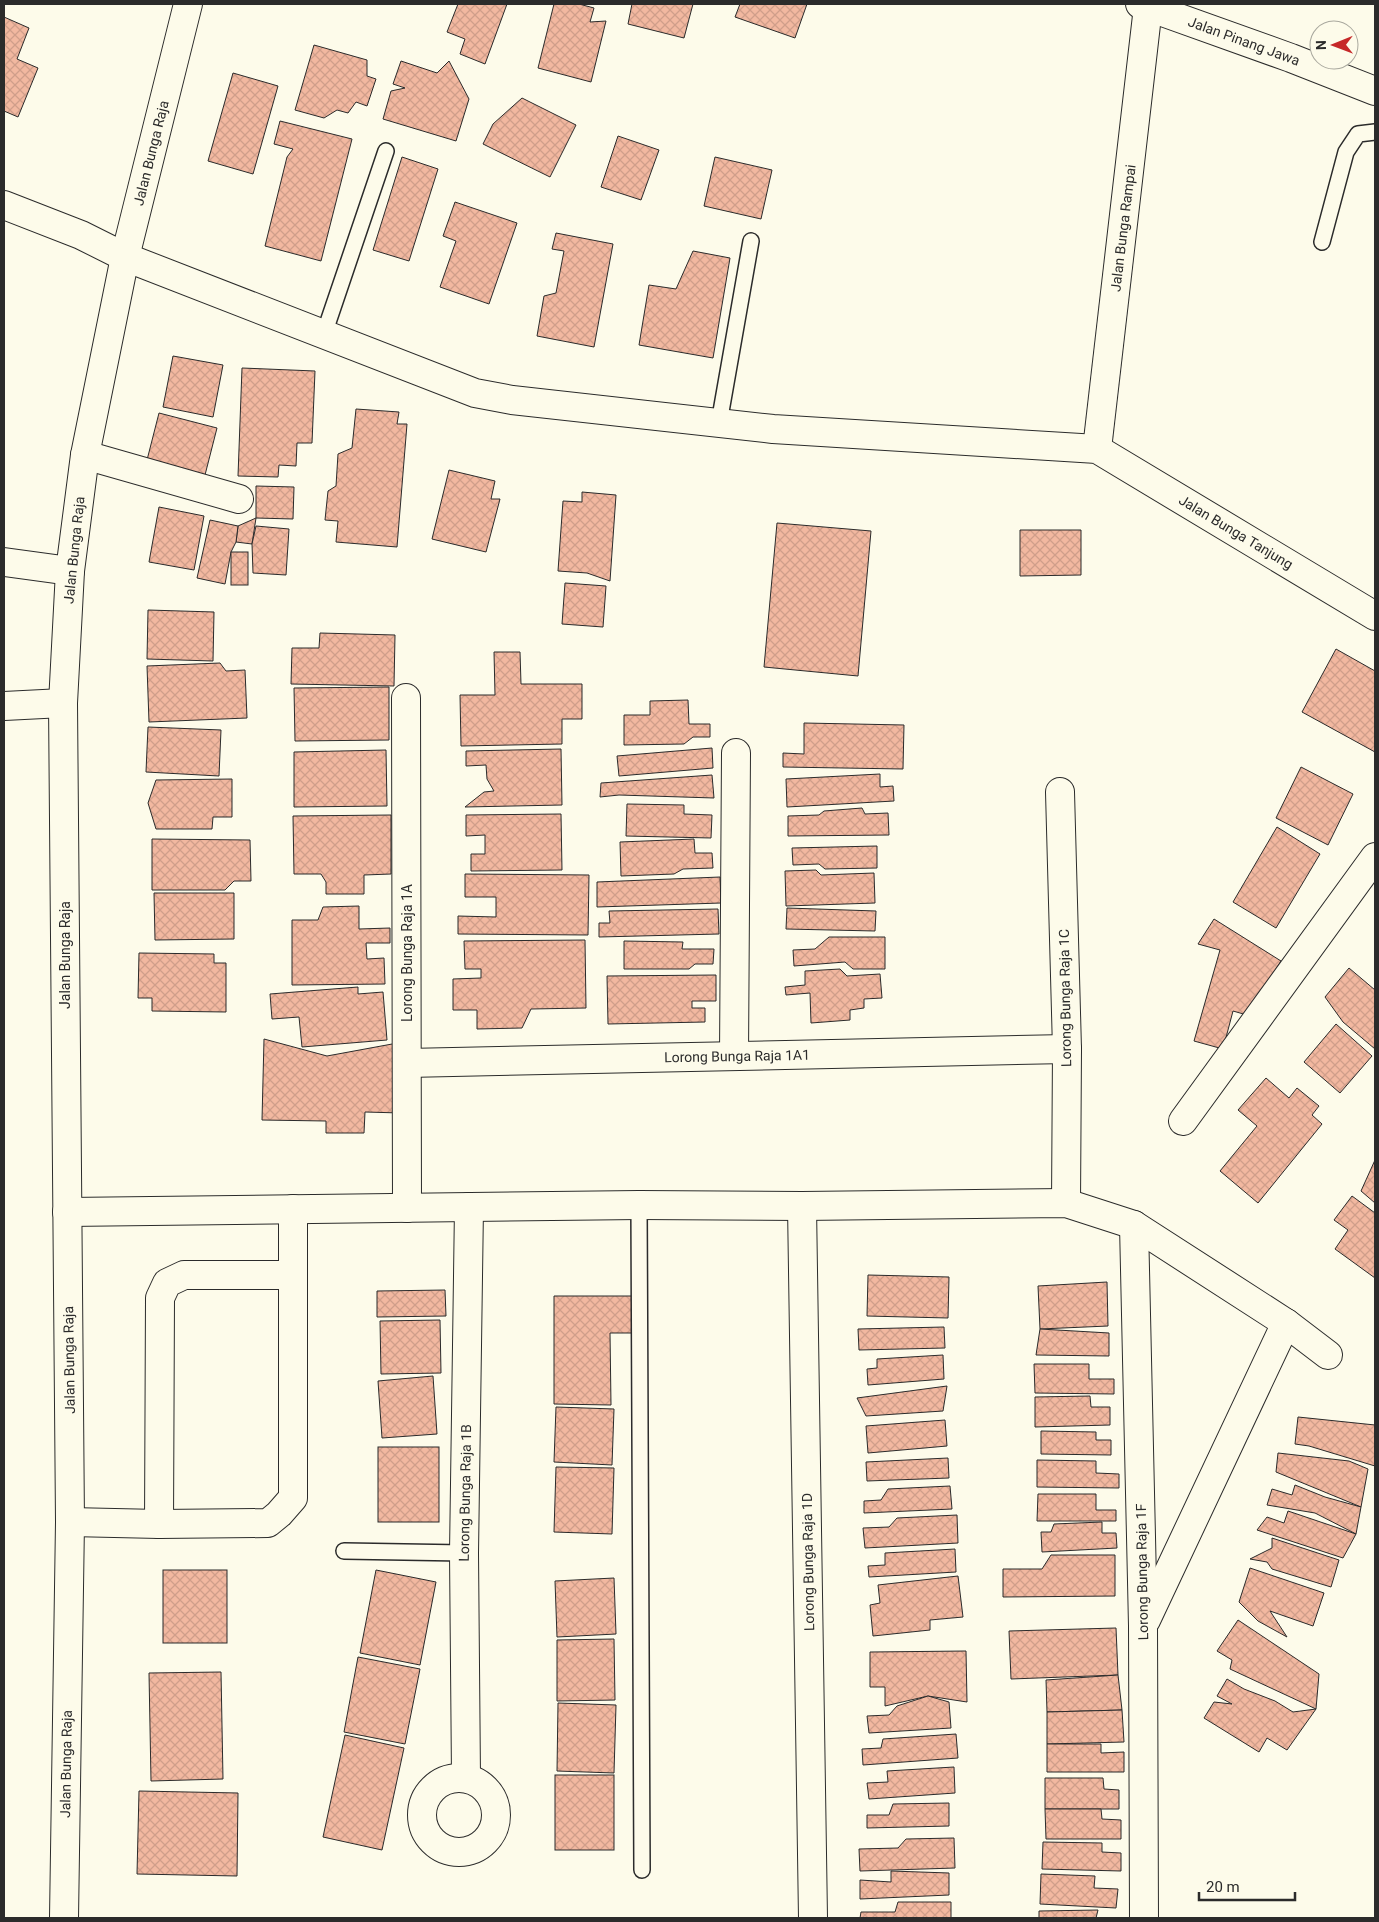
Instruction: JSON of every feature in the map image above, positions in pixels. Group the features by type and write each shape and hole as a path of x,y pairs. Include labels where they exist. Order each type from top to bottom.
{"street":[{"name":"Jalan Bunga Raja","path":"64,1918 70,1522 63,703 70,571 85,455 124,257 188,4"},
{"name":"Jalan Pinang Jawa","path":"1144,5 1291,58 1375,91"},
{"name":"Jalan Bunga Rampai","path":"1097,449 1144,5"},
{"path":"4,205 81,235 124,257 475,393 512,400 773,429 1097,449"},
{"name":"Jalan Bunga Tanjung","path":"1097,449 1375,616"},
{"path":"85,455 239,499"},
{"path":"4,562 70,571"},
{"name":"Lorong Bunga Raja 1A","path":"406,698 407,1208"},
{"path":"4,706 63,703"},
{"path":"734,1056 736,752"},
{"name":"Lorong Bunga Raja 1C","path":"1060,792 1067,1049 1066,1204"},
{"path":"1183,1122 1375,857"},
{"name":"Lorong Bunga Raja 1A1","path":"407,1063 1067,1049"},
{"path":"67,1212 639,1205 1066,1204 1134,1225 1286,1323 1328,1355"},
{"name":"Lorong Bunga Raja 1D","path":"802,1206 813,1918"},
{"name":"Lorong Bunga Raja 1B","path":"466,1778 464,1553 469,1207"},
{"path":"70,1522 159,1524 268,1523 293,1498 293,1210"},
{"name":"Lorong Bunga Raja 1F","path":"1134,1225 1143,1626 1144,1918"},
{"path":"159,1524 160,1298 167,1283 184,1275 292,1276"},
{"path":"1143,1626 1286,1323"}],"lane":[{"path":"1322,242 1346,152 1358,134 1375,132"},
{"path":"324,334 386,151"},
{"path":"719,423 751,241"},
{"path":"639,1205 642,1870"},
{"path":"344,1552 464,1553"}],"building":[{"path":"458,4 507,4 485,64 460,54 465,39 447,32"},
{"path":"554,4 579,4 594,8 590,22 606,21 591,82 538,68"},
{"path":"632,4 693,4 684,38 628,24"},
{"path":"740,4 807,4 795,38 735,17"},
{"path":"4,17 29,28 17,59 38,68 18,117 4,111"},
{"path":"314,45 367,60 367,76 376,79 367,106 356,102 348,113 337,110 324,118 295,110"},
{"path":"401,61 437,73 449,61 469,99 456,141 383,119 391,91 405,88 393,84"},
{"path":"233,73 278,86 253,174 208,161"},
{"path":"522,98 576,125 550,177 483,144 493,124"},
{"path":"280,121 352,139 321,261 265,246 287,157 293,149 274,144"},
{"path":"618,136 659,150 641,200 601,187"},
{"path":"402,157 438,169 409,261 373,250"},
{"path":"715,157 772,170 761,219 704,206"},
{"path":"455,202 517,223 489,304 440,287 456,241 443,236"},
{"path":"556,233 613,244 594,347 537,336 544,296 556,293 564,251 552,249"},
{"path":"693,251 730,258 713,358 639,345 649,285 676,289"},
{"path":"173,356 223,365 213,417 163,407"},
{"path":"242,368 315,371 312,443 297,443 296,466 279,465 278,477 238,476"},
{"path":"356,409 399,412 397,424 407,424 397,547 336,542 338,521 325,520 328,491 336,486 338,454 352,448"},
{"path":"159,413 217,428 205,475 147,460"},
{"path":"449,470 495,481 491,499 500,499 486,552 432,539"},
{"path":"256,486 294,487 293,519 256,518"},
{"path":"582,492 616,495 610,581 587,573 558,571 563,501 582,502"},
{"path":"159,507 204,516 194,570 149,562"},
{"path":"256,518 252,544 236,542 238,526"},
{"path":"210,520 238,526 236,542 231,552 225,584 197,578"},
{"path":"777,523 871,531 858,676 764,667"},
{"path":"256,526 289,529 286,575 253,573 252,544"},
{"path":"1020,530 1081,530 1081,575 1020,576"},
{"path":"231,552 248,552 248,585 231,585"},
{"path":"565,583 606,586 603,627 562,624"},
{"path":"148,610 214,612 213,661 147,659"},
{"path":"320,633 395,635 394,686 291,684 292,648 319,648"},
{"path":"1336,649 1375,671 1375,752 1302,712"},
{"path":"494,652 520,652 521,684 582,684 582,719 562,719 562,744 461,746 460,695 495,695"},
{"path":"220,663 226,671 245,670 247,718 149,722 147,666"},
{"path":"389,687 389,740 295,741 294,688"},
{"path":"688,700 689,724 710,724 710,737 693,737 684,744 624,745 624,715 650,715 650,701"},
{"path":"804,723 904,725 903,769 783,767 783,753 804,754"},
{"path":"148,727 221,730 219,776 146,772"},
{"path":"712,748 713,768 619,776 617,756"},
{"path":"561,749 562,805 465,807 484,792 494,791 487,779 486,765 466,766 466,751"},
{"path":"386,750 387,806 294,807 294,752"},
{"path":"1301,767 1353,794 1328,845 1276,818"},
{"path":"880,774 880,787 893,786 894,801 787,807 786,779"},
{"path":"712,775 714,798 619,795 600,797 601,783"},
{"path":"232,779 232,817 213,817 212,829 156,829 148,803 156,780"},
{"path":"627,804 684,805 684,814 712,815 711,838 626,836"},
{"path":"862,808 865,814 888,813 889,835 788,836 788,816 819,815 824,811"},
{"path":"561,814 562,870 471,871 471,854 485,854 485,835 466,836 466,815"},
{"path":"391,815 391,874 364,875 364,894 326,894 326,882 321,874 294,874 293,816"},
{"path":"1277,827 1320,854 1276,928 1233,902"},
{"path":"152,839 250,840 251,881 234,881 225,890 152,890"},
{"path":"694,839 695,853 712,853 713,868 683,869 674,874 621,876 620,842"},
{"path":"877,846 877,868 825,869 819,864 793,865 792,848"},
{"path":"816,870 821,875 874,873 875,903 786,906 785,871"},
{"path":"465,874 589,875 588,935 458,934 458,916 496,917 496,897 465,897"},
{"path":"720,877 721,903 597,907 597,882"},
{"path":"154,893 234,893 234,939 155,940"},
{"path":"359,906 359,929 390,928 390,943 366,943 367,959 384,958 385,984 292,985 292,920 318,920 323,907"},
{"path":"787,908 876,911 875,931 786,929"},
{"path":"718,909 719,934 599,937 599,923 610,923 609,911"},
{"path":"1214,919 1281,961 1247,1015 1233,1011 1223,1049 1194,1041 1220,950 1198,944"},
{"path":"829,937 885,937 885,969 853,969 845,962 794,966 793,950 815,949"},
{"path":"585,940 586,1008 531,1009 522,1028 477,1029 477,1010 453,1010 453,979 481,978 481,969 465,969 464,941"},
{"path":"624,941 683,942 682,949 714,949 713,964 695,964 689,969 624,969"},
{"path":"139,953 214,954 214,963 226,963 226,1012 152,1011 152,998 138,998"},
{"path":"1349,968 1375,990 1375,1049 1343,1022 1325,997"},
{"path":"840,969 847,976 880,974 882,998 864,999 864,1008 850,1010 850,1020 811,1023 810,993 786,995 785,987 805,985 805,971"},
{"path":"716,975 716,1001 692,1001 692,1008 705,1008 705,1022 608,1024 607,976"},
{"path":"358,987 358,994 383,992 387,1040 302,1047 299,1017 272,1019 270,994"},
{"path":"1336,1024 1372,1056 1340,1093 1304,1062"},
{"path":"264,1039 327,1056 403,1042 401,1113 365,1112 364,1133 326,1133 326,1121 262,1120"},
{"path":"1266,1078 1289,1098 1297,1088 1319,1106 1312,1115 1322,1124 1258,1203 1220,1171 1257,1126 1238,1110"},
{"path":"1375,1160 1375,1203 1361,1191"},
{"path":"1352,1196 1375,1213 1375,1278 1335,1249 1348,1230 1334,1220"},
{"path":"868,1275 949,1277 948,1318 867,1316"},
{"path":"1107,1282 1108,1326 1040,1329 1038,1286"},
{"path":"445,1290 446,1316 377,1317 377,1291"},
{"path":"554,1296 634,1296 634,1333 610,1333 611,1405 554,1404"},
{"path":"440,1320 441,1373 381,1374 380,1321"},
{"path":"944,1327 945,1348 859,1350 858,1329"},
{"path":"1040,1329 1109,1333 1109,1356 1036,1355"},
{"path":"943,1355 944,1379 868,1385 867,1369 877,1368 877,1359"},
{"path":"1034,1364 1089,1364 1089,1379 1114,1379 1114,1394 1035,1393"},
{"path":"433,1376 437,1434 382,1438 378,1381"},
{"path":"947,1386 943,1411 866,1416 857,1398"},
{"path":"1090,1396 1091,1407 1110,1407 1110,1425 1035,1427 1035,1397"},
{"path":"556,1407 614,1409 612,1465 554,1462"},
{"path":"1298,1417 1375,1425 1375,1466 1309,1446 1295,1444"},
{"path":"945,1420 947,1446 868,1453 866,1426"},
{"path":"1041,1431 1096,1432 1096,1440 1111,1440 1111,1455 1041,1454"},
{"path":"378,1447 439,1447 439,1522 378,1522"},
{"path":"1278,1453 1349,1461 1368,1469 1361,1507 1276,1472"},
{"path":"948,1458 949,1478 867,1481 866,1462"},
{"path":"1037,1460 1096,1461 1096,1473 1119,1474 1119,1488 1037,1487"},
{"path":"556,1467 614,1468 612,1534 554,1532"},
{"path":"1295,1485 1325,1497 1361,1507 1356,1534 1315,1513 1267,1505 1272,1489 1292,1495"},
{"path":"950,1486 952,1509 864,1513 864,1501 881,1500 888,1489"},
{"path":"1038,1494 1096,1494 1096,1510 1116,1510 1116,1521 1037,1521"},
{"path":"1288,1511 1356,1534 1343,1558 1257,1530 1267,1517 1284,1523"},
{"path":"957,1515 958,1543 865,1548 863,1528 889,1527 897,1518"},
{"path":"1102,1522 1102,1533 1116,1533 1117,1548 1042,1552 1041,1532 1051,1532 1054,1524"},
{"path":"1272,1538 1339,1560 1331,1587 1272,1569 1267,1562 1250,1559 1272,1548"},
{"path":"955,1549 956,1572 869,1577 868,1566 885,1565 885,1553"},
{"path":"1051,1555 1115,1555 1115,1596 1003,1597 1003,1569 1042,1569"},
{"path":"1250,1568 1324,1593 1313,1626 1270,1611 1287,1637 1258,1621 1239,1602"},
{"path":"163,1570 227,1570 227,1643 163,1643"},
{"path":"376,1570 436,1582 420,1665 360,1653"},
{"path":"958,1576 963,1617 930,1620 930,1630 873,1636 870,1605 880,1603 878,1585"},
{"path":"614,1578 616,1634 557,1637 555,1581"},
{"path":"1238,1620 1319,1674 1316,1709 1230,1669 1232,1660 1217,1651"},
{"path":"1116,1628 1118,1675 1011,1679 1009,1631"},
{"path":"614,1639 615,1700 557,1701 557,1640"},
{"path":"966,1651 967,1702 928,1696 885,1706 885,1687 870,1687 870,1652"},
{"path":"358,1657 420,1669 405,1744 344,1732"},
{"path":"221,1672 223,1779 151,1781 149,1673"},
{"path":"1118,1675 1122,1710 1047,1712 1046,1680"},
{"path":"1227,1679 1244,1689 1275,1701 1293,1712 1316,1709 1287,1750 1267,1738 1259,1752 1204,1718 1214,1702 1232,1704 1217,1696"},
{"path":"928,1696 949,1702 951,1728 869,1733 867,1716 889,1715 897,1706"},
{"path":"558,1703 616,1705 614,1773 557,1771"},
{"path":"1122,1710 1124,1742 1047,1744 1047,1712"},
{"path":"956,1734 958,1758 863,1765 862,1749 881,1748 883,1739"},
{"path":"345,1735 404,1748 382,1850 323,1837"},
{"path":"1047,1744 1101,1744 1101,1753 1124,1752 1124,1772 1047,1772"},
{"path":"954,1767 955,1793 869,1799 867,1783 888,1782 887,1771"},
{"path":"555,1775 614,1775 614,1850 555,1850"},
{"path":"1045,1778 1103,1778 1104,1789 1119,1790 1119,1809 1045,1809"},
{"path":"139,1791 238,1793 237,1876 137,1874"},
{"path":"949,1803 949,1826 867,1828 867,1815 889,1815 893,1804"},
{"path":"1045,1809 1101,1809 1102,1819 1121,1820 1121,1839 1046,1839"},
{"path":"954,1838 955,1868 860,1871 859,1849 898,1848 906,1839"},
{"path":"1043,1842 1102,1843 1102,1852 1121,1853 1121,1871 1042,1869"},
{"path":"891,1871 949,1873 949,1895 860,1899 860,1880 891,1882"},
{"path":"1041,1874 1095,1876 1094,1888 1118,1889 1116,1908 1040,1904"},
{"path":"898,1902 951,1902 951,1918 860,1918 861,1912 895,1912"},
{"path":"1098,1910 1096,1918 1039,1918 1039,1911"}]}
